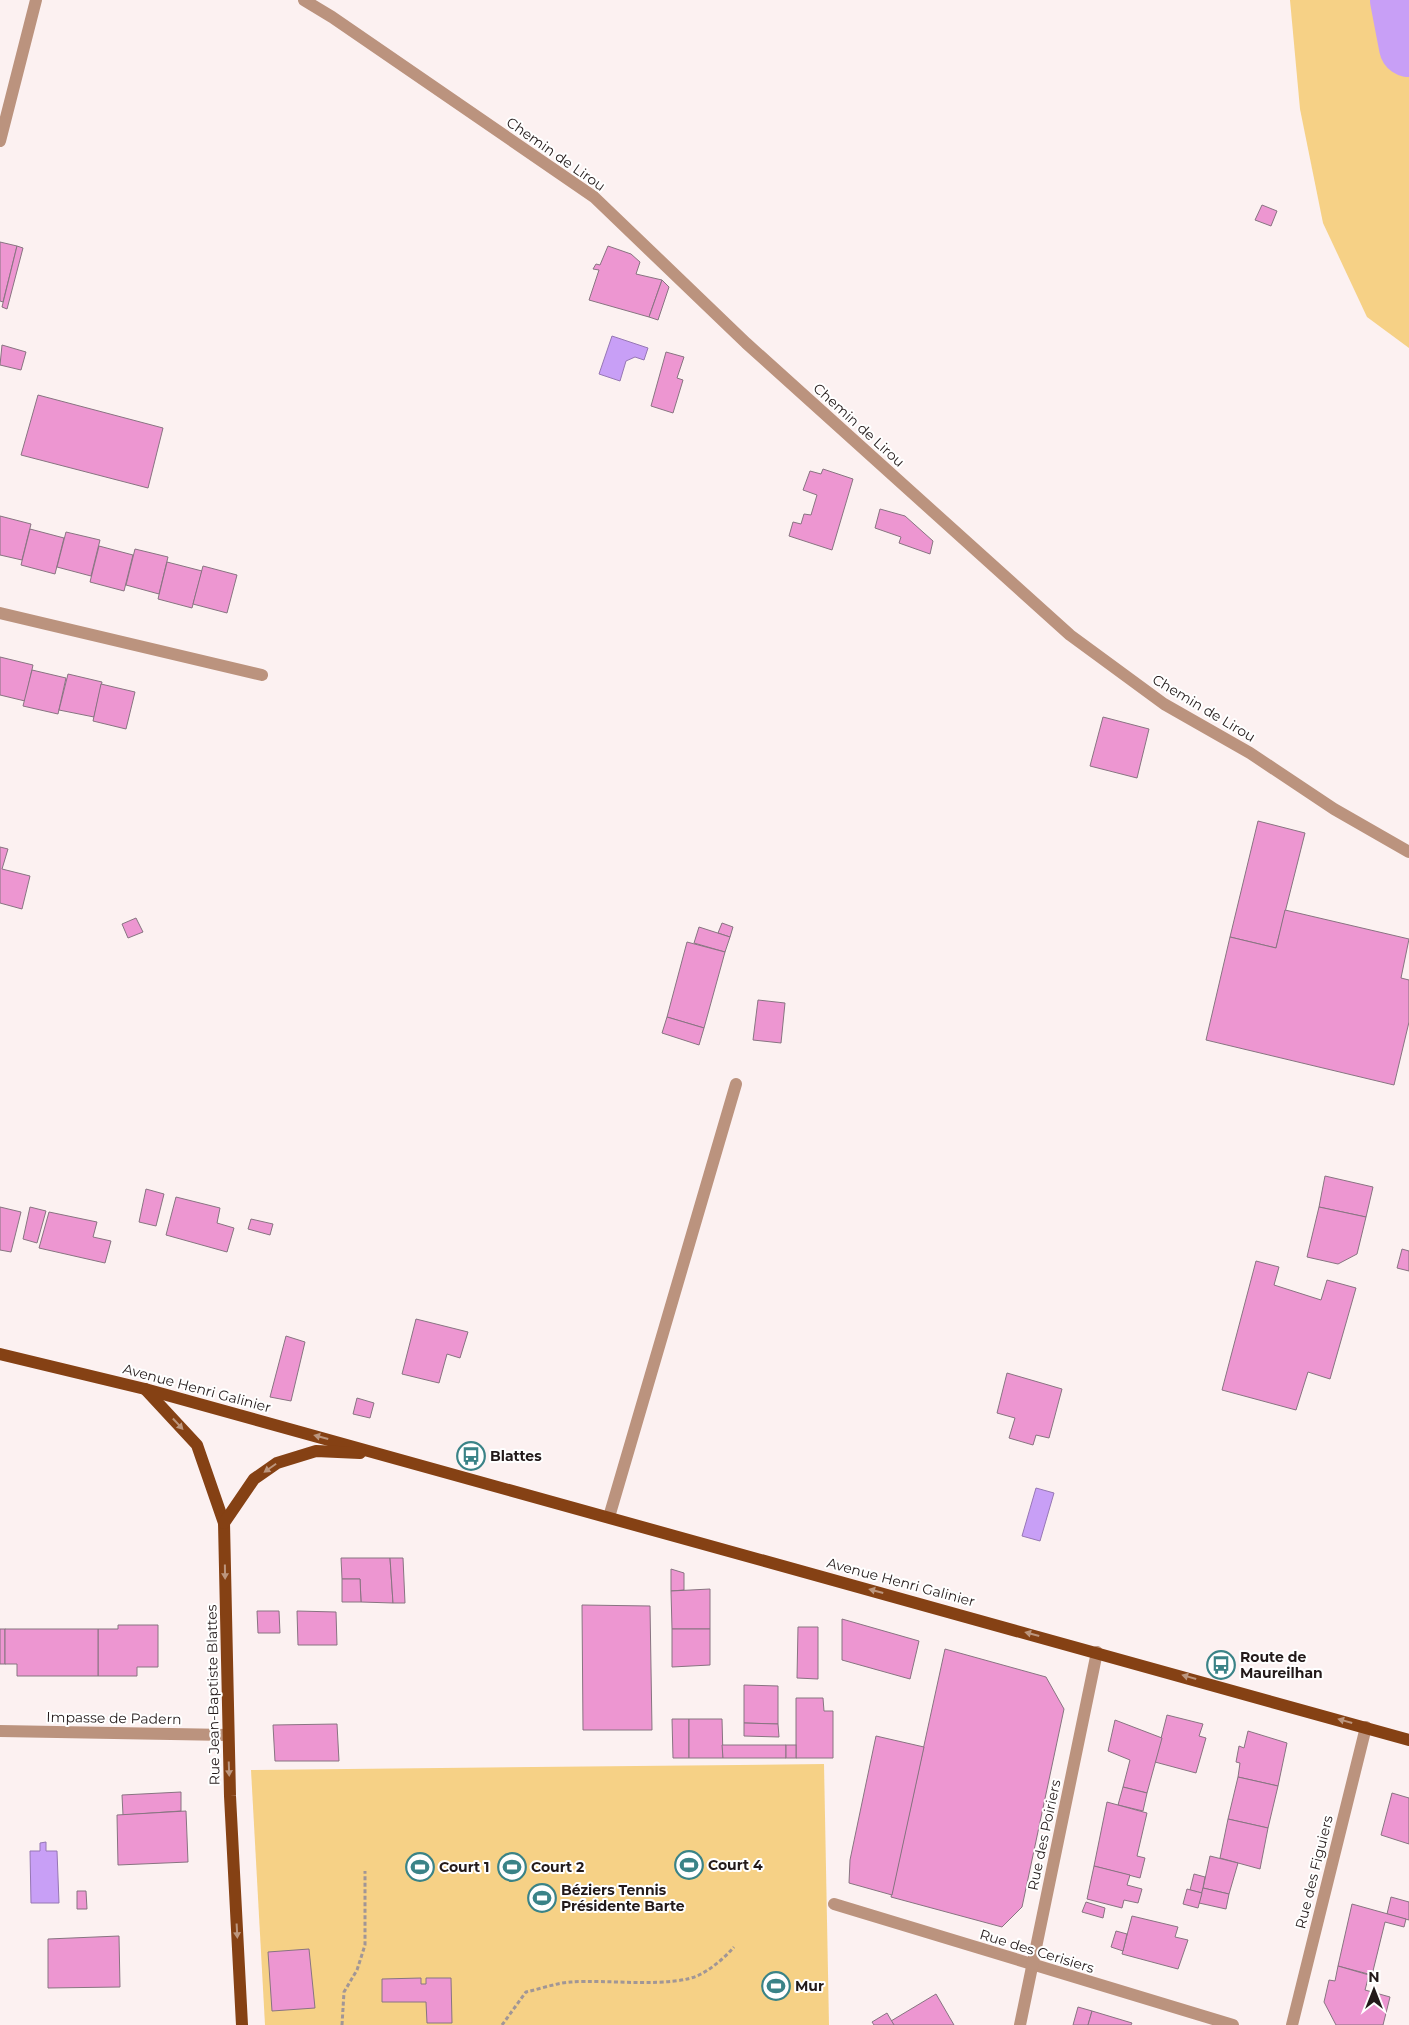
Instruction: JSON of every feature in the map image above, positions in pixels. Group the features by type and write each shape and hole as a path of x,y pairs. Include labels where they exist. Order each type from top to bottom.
{"main road":[{"name":"Avenue Henri Galinier","path":"0,1354 145,1389 1409,1740"},
{"name":"Rue Jean-Baptiste Blattes","path":"145,1389 197,1445 224,1523 228,1735 242,2025"},
{"name":"Avenue Henri Galinier","path":"224,1523 254,1479 277,1463 316,1451 385,1455"}],"street":[{"path":"0,142 36,0"},
{"name":"Chemin de Lirou","path":"304,0 332,17 594,197 746,343 1070,635 1164,704 1250,753 1334,809 1409,852"},
{"path":"0,613 262,675"},
{"path":"608,1517 736,1084"},
{"name":"Rue des Poiriers","path":"1020,2025 1097,1652"},
{"name":"Rue des Figuiers","path":"1292,2025 1366,1727"},
{"name":"Impasse de Padern","path":"0,1731 228,1735"},
{"name":"Rue des Cerisiers","path":"834,1904 1233,2025"}],"path":[{"path":"342,2025 344,1992 357,1970 365,1945 365,1871"},
{"path":"502,2025 526,1992 569,1982 617,1980 663,1983 682,1979 700,1975 724,1958 734,1947"}],"shaded area":[{"path":"1290,0 1409,0 1409,348 1367,317 1323,223 1300,109"},
{"path":"612,336 648,348 644,360 635,357 626,361 620,381 599,374"},
{"path":"1036,1488 1054,1493 1040,1541 1022,1536"},
{"name":"Béziers Tennis Présidente Barte","path":"824,1764 829,2025 265,2025 251,1770"},
{"path":"46,1842 46,1851 57,1851 59,1903 31,1903 30,1851 40,1851 40,1843"}],"building":[{"path":"1262,205 1277,211 1271,226 1255,220"},
{"path":"0,242 17,246 3,302 0,301"},
{"path":"17,246 23,248 7,309 2,307"},
{"path":"608,246 631,254 640,262 636,274 662,280 649,317 589,300 599,270 593,269 596,264 600,265"},
{"path":"662,280 669,287 658,320 649,317"},
{"path":"2,345 26,352 21,370 0,365"},
{"path":"666,352 684,357 677,378 683,380 673,413 651,406"},
{"path":"38,395 163,428 148,488 21,455"},
{"path":"823,469 853,479 832,550 789,536 793,522 801,524 804,514 811,515 817,495 803,490 810,471 821,474"},
{"path":"880,509 905,516 933,541 930,554 899,543 901,537 875,528"},
{"path":"0,516 31,524 22,560 0,555"},
{"path":"30,529 64,538 55,574 21,565"},
{"path":"66,532 100,540 91,576 57,567"},
{"path":"99,546 133,555 124,591 90,582"},
{"path":"135,549 168,557 159,594 126,585"},
{"path":"167,562 202,571 192,608 158,599"},
{"path":"203,566 237,575 227,613 193,604"},
{"path":"0,657 33,665 25,701 0,695"},
{"path":"32,670 66,678 58,714 23,706"},
{"path":"68,674 102,682 94,717 59,710"},
{"path":"101,684 135,692 126,729 93,721"},
{"path":"1103,717 1149,729 1137,778 1090,766"},
{"path":"1258,821 1305,833 1276,948 1230,937"},
{"path":"0,847 8,849 2,869 30,876 22,909 0,903"},
{"path":"1285,910 1409,939 1401,978 1409,980 1409,1022 1394,1085 1206,1040 1230,937 1276,948"},
{"path":"136,918 143,932 128,938 122,924"},
{"path":"722,923 733,927 730,937 718,933"},
{"path":"699,927 730,937 725,952 694,943"},
{"path":"687,942 725,952 704,1028 667,1017"},
{"path":"758,1000 785,1003 781,1043 753,1040"},
{"path":"667,1017 704,1028 699,1045 662,1033"},
{"path":"1325,1176 1373,1187 1366,1217 1319,1207"},
{"path":"146,1189 164,1194 156,1226 139,1222"},
{"path":"176,1197 220,1208 217,1223 234,1228 227,1252 166,1235"},
{"path":"0,1207 21,1212 11,1252 0,1250"},
{"path":"30,1207 46,1211 37,1243 23,1239"},
{"path":"1319,1207 1366,1217 1357,1254 1338,1264 1307,1257"},
{"path":"49,1212 97,1222 93,1237 111,1241 105,1263 39,1248"},
{"path":"251,1219 273,1224 270,1235 248,1229"},
{"path":"1402,1249 1409,1251 1409,1271 1397,1268"},
{"path":"1256,1261 1279,1267 1274,1285 1321,1300 1327,1280 1356,1288 1330,1379 1308,1372 1296,1410 1222,1390"},
{"path":"416,1319 468,1332 460,1358 447,1354 439,1383 402,1374"},
{"path":"286,1336 305,1342 291,1401 270,1397"},
{"path":"1007,1373 1062,1389 1049,1438 1036,1435 1033,1445 1009,1438 1015,1418 997,1413"},
{"path":"357,1398 374,1403 370,1418 353,1414"},
{"path":"341,1558 390,1558 393,1603 361,1602 360,1579 342,1579"},
{"path":"390,1558 403,1558 405,1603 393,1603"},
{"path":"671,1569 684,1573 684,1590 671,1591"},
{"path":"342,1579 360,1579 361,1602 342,1602"},
{"path":"710,1589 710,1629 672,1629 671,1591"},
{"path":"582,1605 650,1606 652,1730 583,1730"},
{"path":"257,1611 279,1611 280,1633 258,1633"},
{"path":"297,1611 336,1612 337,1645 298,1645"},
{"path":"842,1619 919,1641 910,1679 842,1660"},
{"path":"118,1625 158,1625 158,1667 137,1667 137,1676 98,1676 98,1629 118,1629"},
{"path":"798,1627 818,1627 818,1679 797,1678"},
{"path":"0,1629 5,1629 5,1664 0,1664"},
{"path":"5,1629 98,1629 98,1676 17,1676 17,1664 5,1664"},
{"path":"672,1629 710,1629 710,1665 672,1667"},
{"path":"945,1649 1046,1677 1064,1709 1022,1907 1002,1927 891,1897"},
{"path":"744,1685 778,1686 778,1724 744,1723"},
{"path":"796,1698 823,1698 824,1711 833,1711 833,1758 796,1758"},
{"path":"1167,1715 1203,1724 1199,1736 1206,1738 1196,1773 1155,1762"},
{"path":"672,1719 689,1719 689,1758 673,1758"},
{"path":"689,1719 722,1719 723,1758 689,1758"},
{"path":"1115,1720 1162,1738 1147,1793 1123,1787 1130,1760 1108,1751"},
{"path":"744,1723 778,1724 779,1737 744,1736"},
{"path":"337,1724 339,1761 275,1761 273,1725"},
{"path":"1248,1731 1287,1743 1278,1786 1238,1777 1240,1763 1236,1762 1239,1746 1244,1748"},
{"path":"876,1736 924,1747 892,1895 849,1883 850,1860"},
{"path":"722,1745 786,1745 786,1758 723,1758"},
{"path":"786,1745 796,1745 796,1758 786,1758"},
{"path":"1238,1777 1278,1786 1268,1828 1228,1819"},
{"path":"1123,1787 1147,1793 1143,1811 1118,1805"},
{"path":"181,1792 181,1811 123,1815 122,1795"},
{"path":"1392,1793 1409,1798 1409,1844 1381,1835"},
{"path":"1107,1802 1147,1813 1137,1856 1145,1858 1140,1878 1094,1866"},
{"path":"186,1811 188,1862 118,1865 117,1815"},
{"path":"1228,1819 1268,1828 1260,1869 1220,1858"},
{"path":"1210,1856 1238,1863 1229,1894 1203,1888"},
{"path":"1094,1866 1130,1875 1127,1885 1142,1889 1138,1903 1124,1900 1122,1908 1087,1899"},
{"path":"1194,1874 1205,1877 1202,1893 1190,1890"},
{"path":"1203,1888 1229,1894 1226,1909 1199,1903"},
{"path":"1187,1889 1202,1893 1198,1908 1183,1904"},
{"path":"77,1891 86,1891 87,1909 77,1909"},
{"path":"1391,1897 1409,1902 1409,1920 1387,1914"},
{"path":"1086,1902 1105,1908 1103,1918 1082,1912"},
{"path":"1352,1904 1406,1919 1404,1927 1385,1922 1372,1975 1338,1966"},
{"path":"1132,1916 1178,1927 1175,1937 1188,1940 1178,1969 1122,1954"},
{"path":"1116,1931 1127,1934 1123,1951 1111,1947"},
{"path":"119,1936 120,1987 48,1988 48,1939"},
{"path":"309,1949 315,2008 272,2011 268,1952"},
{"path":"1338,1966 1369,1975 1365,1990 1390,1997 1383,2025 1336,2025 1324,2002 1329,1980 1335,1981"},
{"path":"421,1978 421,1984 426,1984 426,1978 451,1978 452,2023 427,2023 426,2002 382,2002 382,1979"},
{"path":"936,1994 954,2025 894,2025 891,2021"},
{"path":"1078,2007 1092,2011 1088,2025 1073,2025"},
{"path":"1092,2011 1132,2023 1131,2025 1088,2025"},
{"path":"887,2013 894,2025 874,2025 872,2022"}],"waterway":[{"path":"1400,0 1409,47"}],"place":[{"name":"Blattes","path":"471,1456"},
{"name":"Route de Maureilhan","path":"1221,1665"},
{"name":"Court 4","path":"689,1865"},
{"name":"Court 1","path":"420,1867"},
{"name":"Court 2","path":"512,1867"},
{"name":"Béziers Tennis Présidente Barte","path":"542,1898"},
{"name":"Mur","path":"776,1986"}]}
